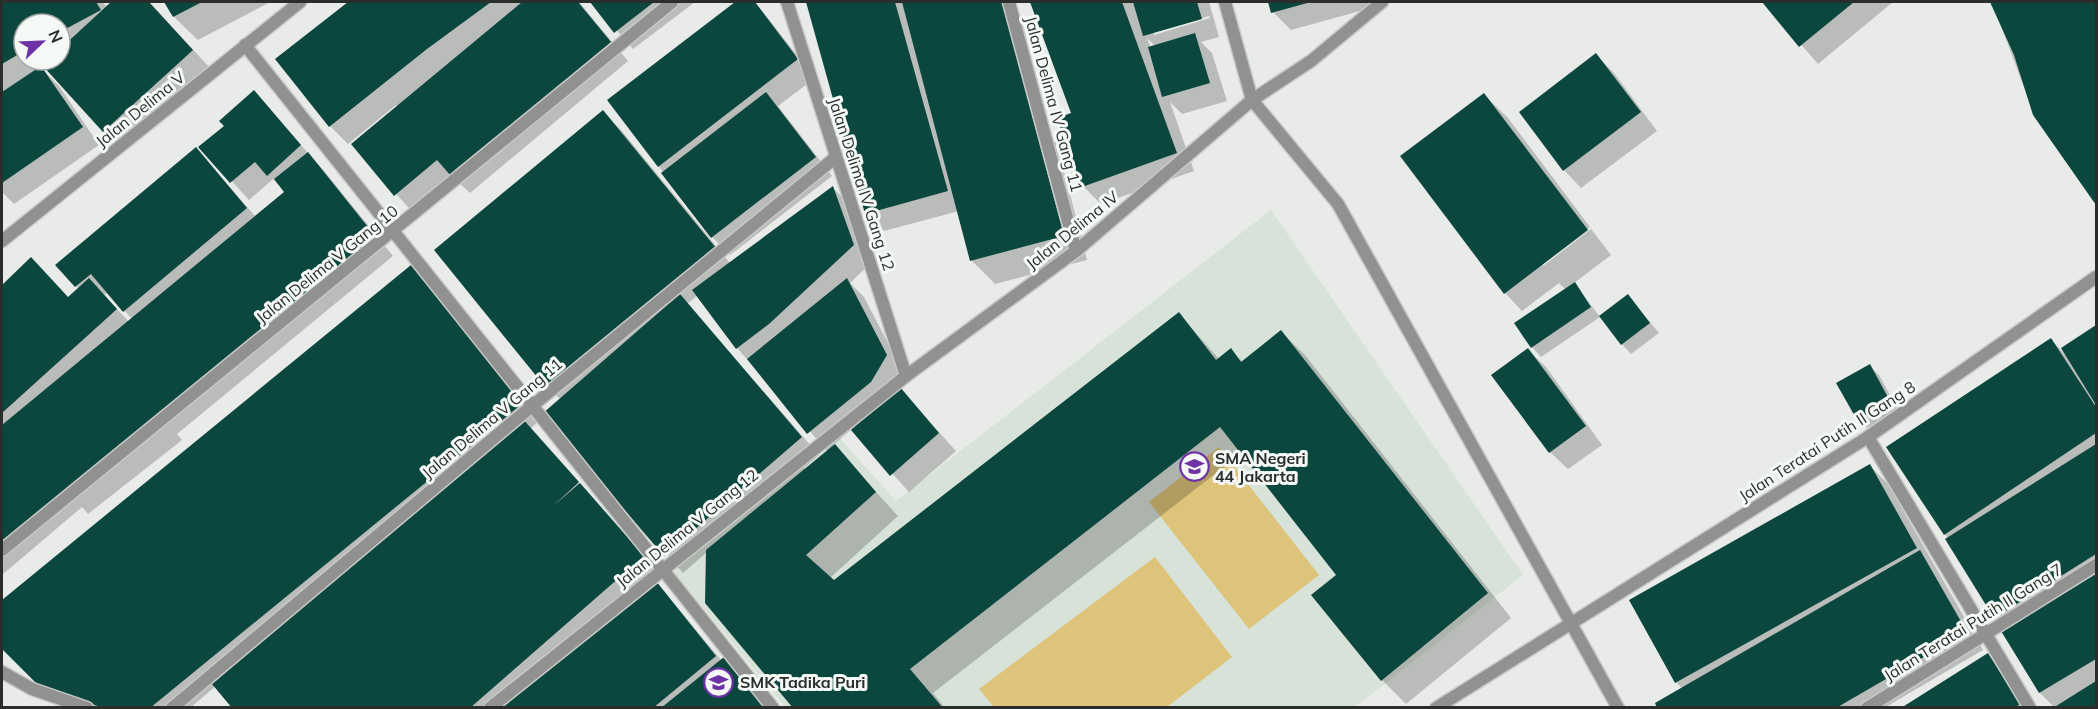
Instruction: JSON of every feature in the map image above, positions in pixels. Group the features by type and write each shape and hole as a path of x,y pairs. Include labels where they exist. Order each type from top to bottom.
{"street":[{"name":"Jalan Delima V","path":"2,241 300,2"},
{"name":"Jalan Delima V Gang 10","path":"2,550 672,2"},
{"name":"Jalan Delima IV Gang 12","path":"788,2 906,376"},
{"name":"Jalan Delima IV Gang 11","path":"1009,2 1076,251"},
{"path":"1225,2 1252,100 1338,204 1618,708"},
{"name":"Jalan Delima IV","path":"906,376 1076,251 1252,100 1311,61 1382,2"},
{"path":"246,45 773,708"},
{"name":"Jalan Delima V Gang 11","path":"172,708 532,405 837,157"},
{"name":"Jalan Teratai Putih II Gang 8","path":"1436,708 1868,437 2097,277"},
{"name":"Jalan Delima V Gang 12","path":"490,708 906,376"},
{"path":"1868,437 2030,708"},
{"name":"Jalan Teratai Putih II Gang 7","path":"1867,708 2097,565"},
{"path":"2,672 32,689 87,708"}],"shaded area":[{"name":"SMA Negeri 44 Jakarta","path":"1271,210 1523,575 1355,707 786,708 670,567 835,433 896,501"},
{"path":"1219,447 1319,575 1249,629 1149,502"},
{"path":"1155,557 1232,657 1167,707 994,707 979,689"}],"building":[{"path":"2,2 96,2 101,10 72,26 72,12 12,12 12,58 2,64"},
{"path":"111,2 149,2 193,50 103,132 48,72 72,72 72,38"},
{"path":"164,2 202,2 173,17"},
{"path":"348,2 491,2 427,49 329,127 275,59"},
{"path":"522,2 578,2 611,42 451,176 437,160 394,196 351,144"},
{"path":"590,2 654,2 614,33"},
{"path":"735,2 755,2 798,59 658,167 607,100"},
{"path":"806,2 895,2 948,191 865,214"},
{"path":"902,2 1002,2 1064,236 970,261"},
{"path":"1030,2 1122,2 1177,153 1082,187 1057,118 1071,113"},
{"path":"1133,2 1197,2 1202,19 1143,36"},
{"path":"1268,2 1311,2 1271,13"},
{"path":"1762,2 1854,2 1799,47"},
{"path":"1990,2 2096,2 2096,205 2033,115 2014,55"},
{"path":"1195,33 1210,83 1162,97 1148,47"},
{"path":"1596,53 1641,112 1563,171 1519,112"},
{"path":"32,72 45,72 83,127 2,183 2,92"},
{"path":"254,90 301,145 267,176 255,162 230,183 198,147 224,126 219,121"},
{"path":"766,92 816,157 711,238 661,173"},
{"path":"1484,93 1588,230 1504,294 1400,156"},
{"path":"603,110 716,248 546,388 434,250"},
{"path":"196,147 247,208 123,312 91,274 75,287 55,265"},
{"path":"308,152 376,237 63,491 2,545 2,425 284,192 274,179"},
{"path":"833,186 854,245 769,324 736,349 692,290"},
{"path":"31,257 68,297 89,278 117,309 2,413 2,285"},
{"path":"411,265 523,403 150,708 103,708 36,683 2,649 2,600"},
{"path":"847,278 887,355 871,382 807,434 747,359"},
{"path":"1575,282 1591,307 1531,348 1514,323"},
{"path":"680,294 802,437 664,556 542,414"},
{"path":"1628,294 1650,323 1621,345 1599,316"},
{"path":"1179,312 1216,360 1231,348 1241,362 1281,330 1488,593 1381,681 1311,595 1336,575 1220,427 910,669 943,708 793,708 705,603 706,550 835,444 876,492 806,555 834,580"},
{"path":"2096,325 2096,405 2061,348"},
{"path":"2051,338 2096,407 2096,433 1944,535 1886,447"},
{"path":"1528,348 1586,426 1549,453 1491,375"},
{"path":"1870,364 1890,401 1857,420 1836,383"},
{"path":"900,387 939,433 890,476 851,430"},
{"path":"522,418 579,482 553,506 580,483 644,556 470,708 232,708 212,684"},
{"path":"2096,444 2096,554 1994,618 1945,539"},
{"path":"1870,464 1917,548 1675,683 1629,600"},
{"path":"1920,550 1967,632 1836,708 1657,708 1655,703"},
{"path":"2096,574 2096,659 2039,693 2001,631"},
{"path":"656,581 716,656 653,708 499,708"},
{"path":"1988,653 2020,704 2014,708 1901,708"},
{"name":"SMK Tadika Puri","path":"724,657 765,708 661,708"},
{"path":"2096,681 2096,708 2053,708"}],"place":[{"name":"SMA Negeri 44 Jakarta","path":"1194,467"},
{"name":"SMK Tadika Puri","path":"719,682"}]}
